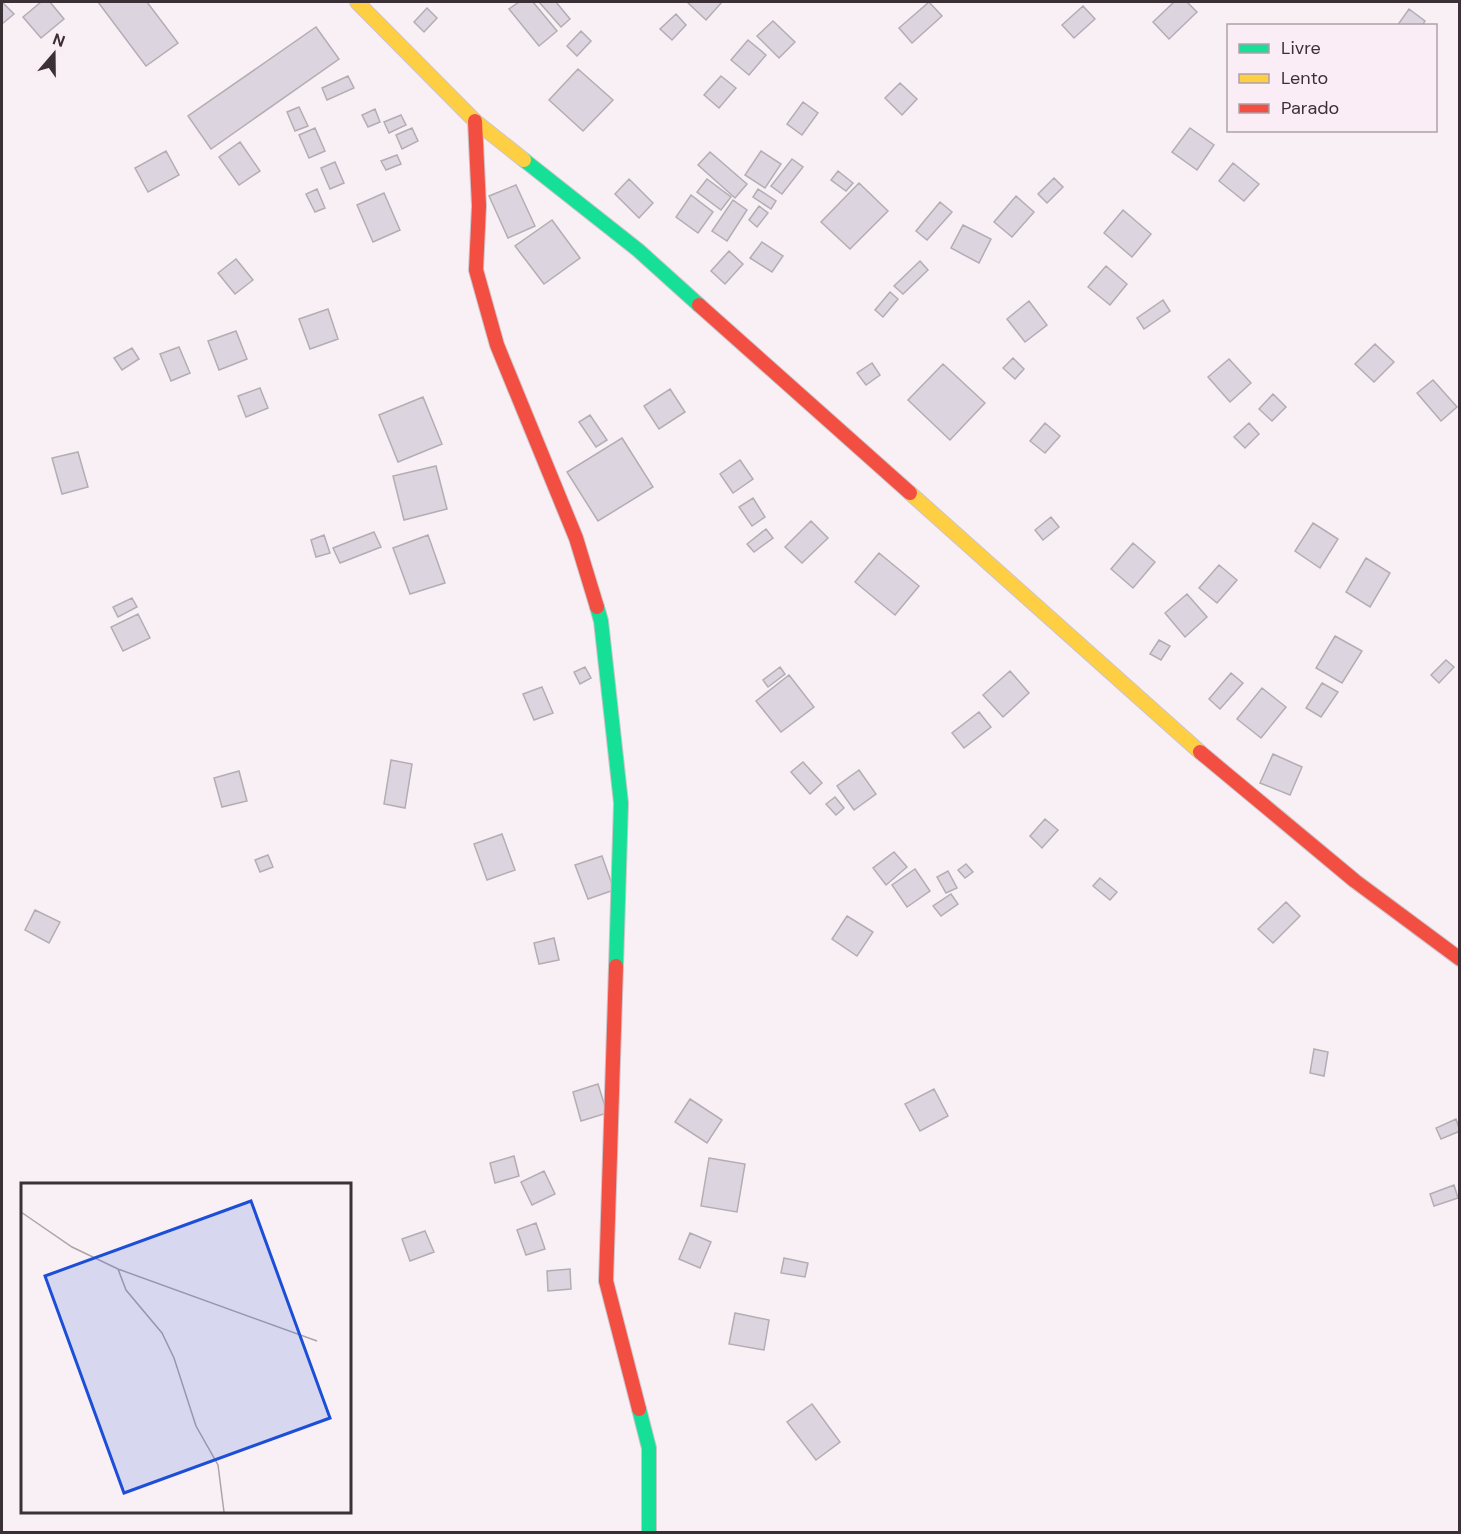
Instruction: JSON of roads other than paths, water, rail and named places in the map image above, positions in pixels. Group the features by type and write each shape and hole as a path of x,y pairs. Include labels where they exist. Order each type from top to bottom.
{"street":[{"path":"357,2 475,121 638,250 1183,738 1355,881 1460,959"},
{"path":"475,121 479,206 476,270 497,345 576,538 601,621 621,803 606,1281 649,1448 651,1498 649,1533"}]}
